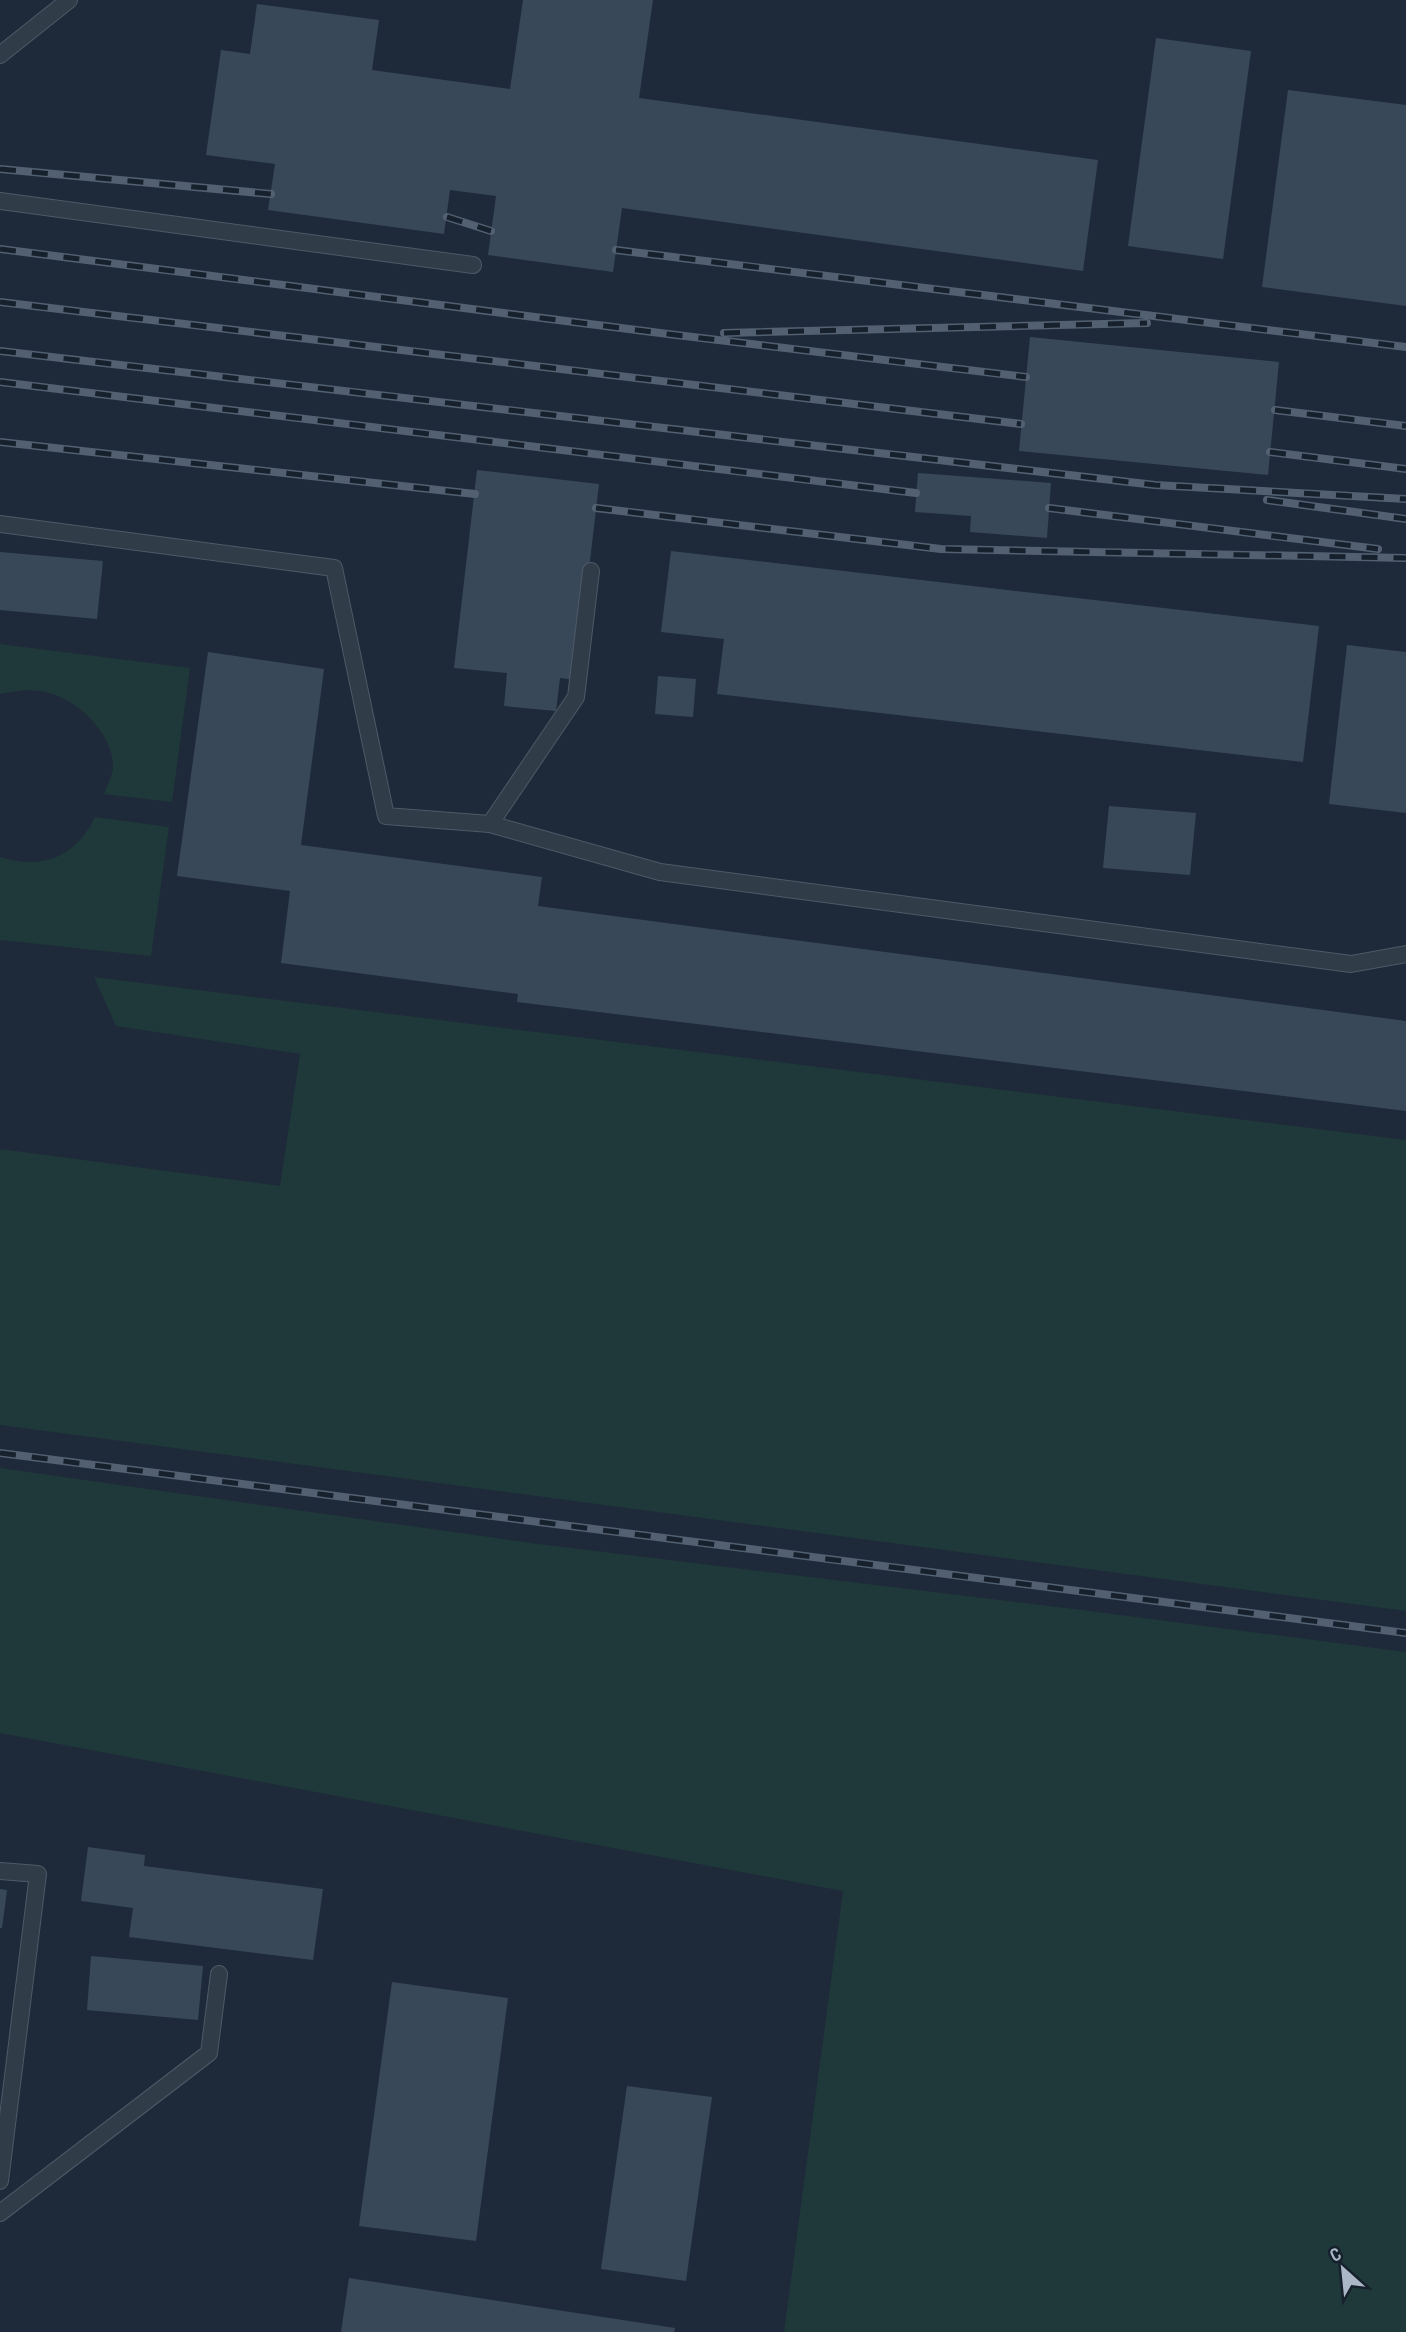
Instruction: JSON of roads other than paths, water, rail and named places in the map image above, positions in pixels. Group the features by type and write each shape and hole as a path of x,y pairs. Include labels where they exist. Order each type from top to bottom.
{"lane":[{"path":"0,55 69,0"},
{"path":"0,201 473,265"},
{"path":"0,524 334,568 386,816 490,824 660,872 1351,964 1406,954"},
{"path":"490,824 576,697 591,571"},
{"path":"0,1871 38,1874 0,2181"},
{"path":"0,2213 209,2053 219,1974"}],"railway":[{"path":"0,169 271,194"},
{"path":"447,217 491,231"},
{"path":"0,249 1026,377"},
{"path":"616,250 1406,347"},
{"path":"0,302 1021,424"},
{"path":"724,333 1147,323"},
{"path":"0,351 1155,485 1406,499"},
{"path":"0,382 916,493"},
{"path":"1275,410 1406,426"},
{"path":"0,442 475,494"},
{"path":"1270,452 1406,469"},
{"path":"1267,500 1406,519"},
{"path":"596,508 941,549 1406,558"},
{"path":"1049,508 1378,549"},
{"path":"0,1453 1406,1633"}]}
